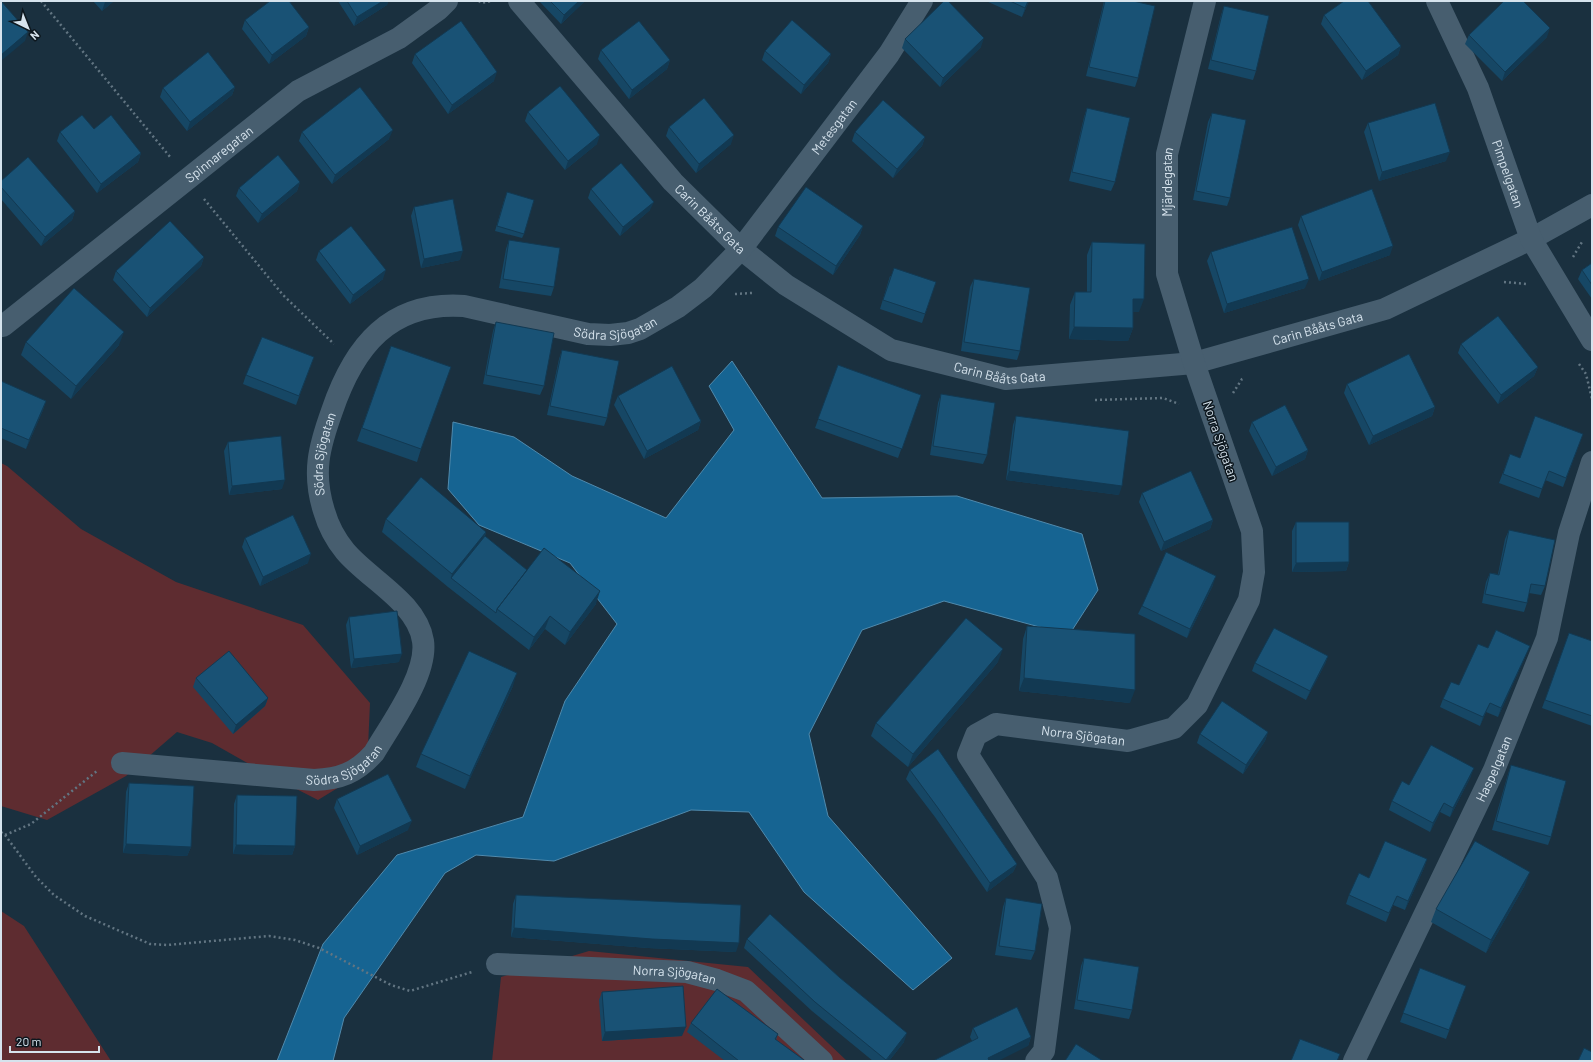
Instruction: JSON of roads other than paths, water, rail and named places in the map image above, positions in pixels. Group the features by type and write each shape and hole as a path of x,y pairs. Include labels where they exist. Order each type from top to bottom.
{"street":[{"name":"Spinnaregatan","path":"2,326 298,91 398,38 439,9 447,1"},
{"name":"Carin Bååts Gata","path":"519,1 673,182 741,249 786,285 891,350 1006,379 1194,362 1385,309 1531,239 1592,205"},
{"name":"Metesgatan","path":"741,249 890,54 922,1"},
{"name":"Mjärdegatan","path":"1194,362 1167,274 1167,154 1205,1"},
{"name":"Pimpelgatan","path":"1437,1 1478,88 1531,239 1592,340"},
{"name":"Södra Sjögatan","path":"122,763 324,780 341,777 355,770 367,761 374,753 412,688 419,670 423,655 421,632 412,615 375,577 351,558 338,541 324,512 318,489 317,469 319,450 339,389 353,362 378,332 411,312 451,305 464,306 588,334 610,335 628,333 640,329 678,307 703,288 741,249"},
{"name":"Norra Sjögatan","path":"1036,1061 1044,1051 1060,928 1047,878 968,755 976,735 996,724 1128,741 1174,728 1197,706 1249,600 1254,572 1252,531 1194,362"},
{"name":"Haspelgatan","path":"1354,1061 1494,770 1544,646 1547,638 1569,532 1592,462"},
{"name":"Norra Sjögatan","path":"497,964 687,972 717,980 746,991 822,1061"}],"water":[{"path":"732,361 822,498 957,496 1082,534 1098,590 1069,635 944,601 862,630 809,734 828,816 952,958 913,990 804,892 749,812 691,810 554,861 476,855 445,873 344,1018 333,1061 277,1061 323,944 397,855 523,817 565,701 617,624 570,563 479,525 448,489 453,422 514,437 572,476 666,518 734,430 709,386"}]}
